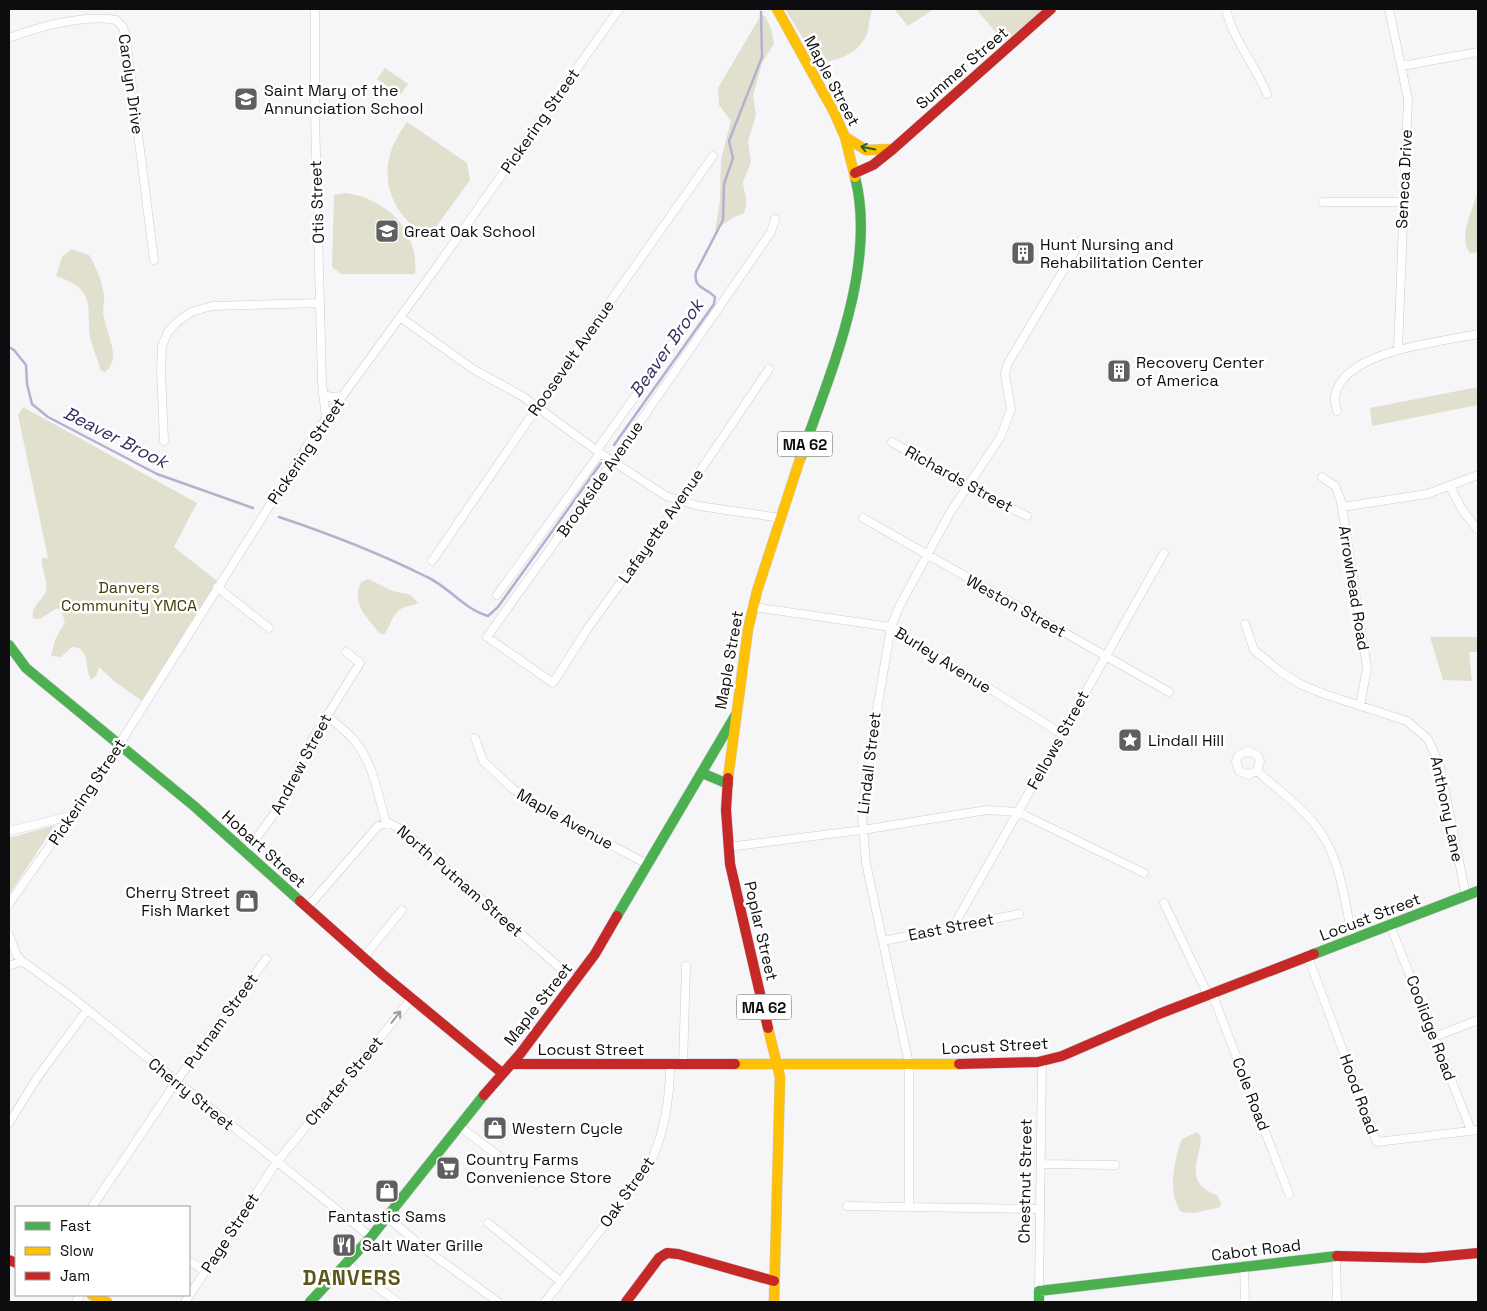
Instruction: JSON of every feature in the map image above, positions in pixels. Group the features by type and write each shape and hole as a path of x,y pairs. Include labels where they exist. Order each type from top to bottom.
{"main road":[{"name":"Maple Street","path":"310,1302 348,1264 371,1237 575,981 614,924 735,715 753,607 851,305 862,244 861,214 855,173 845,137 834,112 777,9"},
{"name":"Summer Street","path":"855,173 873,165 893,149 1051,9"},
{"path":"845,137 866,150 893,149"},
{"name":"Hobart Street","path":"9,645 26,668 120,744 246,852 363,958 502,1073"},
{"name":"Poplar Street","path":"735,715 726,810 728,848 730,864 780,1078 774,1302"},
{"path":"702,772 728,784"},
{"name":"Locust Street","path":"510,1064 999,1064 1042,1061 1062,1056 1210,994 1478,891"},
{"path":"626,1302 659,1258 667,1253 678,1254 774,1281"},
{"name":"Cabot Road","path":"1039,1291 1336,1256 1424,1258 1478,1253"},
{"name":"Chestnut Street","path":"1039,1291 1039,1302"},
{"path":"94,1296 107,1302"}],"street":[{"name":"Otis Street","path":"315,9 315,117 323,394 326,419"},
{"name":"Pickering Street","path":"9,904 120,744 217,587 326,419 619,9"},
{"path":"1226,9 1231,28 1261,78 1267,94"},
{"name":"Seneca Drive","path":"1390,9 1408,100 1398,350"},
{"name":"Carolyn Drive","path":"9,38 72,22 107,18 120,23 126,40 154,260"},
{"path":"1402,66 1478,52"},
{"name":"Roosevelt Avenue","path":"432,561 537,407 713,156"},
{"path":"1323,202 1403,202"},
{"name":"Brookside Avenue","path":"552,683 487,637 613,461 771,232 775,219"},
{"name":"Lindall Street","path":"909,1207 909,1064 866,863 862,830 862,814 872,739 891,627 898,607 927,554 967,486 1001,436 1011,409 1005,375 1007,365 1082,239"},
{"path":"164,441 161,370 162,346 168,332 176,322 191,312 212,306 320,303"},
{"name":"Brookside Avenue","path":"497,595 694,314"},
{"path":"400,317 473,369 537,407 598,451 666,496 679,502 781,518"},
{"path":"1337,411 1334,397 1345,376 1364,361 1398,350 1478,334"},
{"name":"Lafayette Avenue","path":"552,683 588,628 679,502 769,369"},
{"path":"323,394 330,397 342,396"},
{"name":"Richards Street","path":"892,442 967,486 1027,516"},
{"path":"1342,507 1396,500 1450,487 1478,476"},
{"name":"Arrowhead Road","path":"1322,477 1331,482 1337,489 1342,507 1367,668 1360,706"},
{"path":"1450,487 1463,511 1478,530"},
{"name":"Weston Street","path":"863,518 1169,692"},
{"name":"Fellows Street","path":"953,927 1164,553"},
{"path":"217,587 269,628"},
{"name":"Burley Avenue","path":"753,607 891,627 1062,734"},
{"name":"Anthony Lane","path":"1245,624 1254,650 1270,664 1302,685 1407,721 1421,732 1433,746 1442,773 1466,896"},
{"name":"Andrew Street","path":"246,852 285,799 307,748 360,663 346,652"},
{"path":"326,715 354,740 362,752 370,767 386,823"},
{"name":"Maple Avenue","path":"475,738 483,761 512,789 535,805 649,865"},
{"path":"1257,771 1313,823 1328,844 1335,862 1353,939"},
{"path":"728,848 862,830 987,810 1018,812 1144,873"},
{"path":"9,831 71,816"},
{"name":"North Putnam Street","path":"307,908 378,826 386,823 396,825 575,981"},
{"name":"Cole Road","path":"1164,903 1210,994 1289,1194"},
{"path":"363,958 402,910"},
{"name":"East Street","path":"883,941 1019,914"},
{"name":"Coolidge Road","path":"1390,925 1434,1037 1474,1130"},
{"path":"9,935 16,954 22,961 9,966"},
{"name":"Hood Road","path":"1308,957 1377,1142 1474,1130"},
{"name":"Putnam Street","path":"93,1206 176,1082 266,959"},
{"name":"Cherry Street","path":"22,961 87,1010 276,1163 371,1237"},
{"path":"683,1065 686,966"},
{"name":"Charter Street","path":"276,1163 387,1029 410,997"},
{"path":"9,1123 37,1078 87,1010"},
{"path":"1434,1037 1478,1020"},
{"name":"Chestnut Street","path":"1039,1291 1042,1061"},
{"name":"Oak Street","path":"545,1302 636,1185 652,1159 666,1112 670,1065"},
{"path":"459,1126 536,1184"},
{"name":"Page Street","path":"190,1294 276,1163"},
{"path":"1041,1164 1115,1165"},
{"path":"847,1206 1040,1209"},
{"path":"387,1217 425,1249 498,1302"},
{"path":"488,1223 560,1281"},
{"path":"1336,1256 1337,1302"},
{"path":"190,1262 205,1271"},
{"path":"348,1264 397,1302"},
{"path":"1244,1266 1245,1302"}],"green space":[{"path":"785,9 873,9 866,36 857,48 839,59 818,62"},
{"path":"894,9 934,9 908,26"},
{"path":"976,9 1045,9 1004,42"},
{"path":"761,15 765,16 771,28 774,44 762,63 753,96 756,115 748,141 751,162 743,182 746,201 744,213 732,218 715,231 720,201 721,159 731,121 719,105 718,88"},
{"path":"385,68 408,84 400,95 377,79"},
{"path":"407,122 467,163 470,180 428,238 402,214 393,200 389,185 390,154"},
{"path":"1478,190 1478,252 1470,253 1466,246 1466,231"},
{"path":"346,193 361,196 375,202 397,219 406,231 412,244 415,258 415,274 341,274 332,267 334,195"},
{"path":"71,249 89,255 102,285 104,298 103,315 113,353 110,366 105,372 101,371 91,341 87,300 84,293 70,282 56,276 62,257"},
{"path":"1478,387 1478,405 1372,426 1370,408"},
{"name":"Danvers Community YMCA","path":"23,407 197,503 174,547 217,581 142,701 114,681 99,667 96,676 91,680 85,655 79,648 72,647 61,657 51,656 55,640 65,622 61,610 57,608 40,619 33,618 35,606 46,590 42,558 48,558 18,415"},
{"path":"368,579 393,591 411,595 418,603 398,611 384,635 379,633 359,604 358,590 361,582"},
{"path":"1430,637 1478,637 1478,652 1469,652 1472,681 1443,680"},
{"path":"55,825 9,895 9,838"},
{"path":"1197,1132 1200,1138 1196,1162 1198,1181 1204,1188 1217,1195 1221,1203 1220,1207 1195,1213 1181,1212 1174,1195 1174,1166 1182,1139"}],"waterway":[{"name":"Beaver Brook","path":"614,445 714,304 715,297 696,282 696,272 723,220 724,184 733,158 729,141 762,57 761,12"},
{"name":"Beaver Brook","path":"9,347 14,350 26,365 27,384 32,404 48,417 157,474 253,508"},
{"name":"Beaver Brook","path":"279,517 354,544 409,568 435,581 471,608 488,616 498,607 601,463"}],"traffic: fast":[{"path":"800,459 836,357 855,283 860,247 860,211 855,177"},
{"path":"9,645 26,668 194,806 300,901"},
{"path":"617,916 735,716"},
{"path":"702,773 728,784"},
{"path":"1314,954 1478,891"},
{"path":"310,1302 371,1237 484,1095"},
{"path":"1039,1302 1039,1291 1337,1256"}],"traffic: slow":[{"path":"777,9 834,112 845,137 855,177"},
{"path":"845,137 866,150 893,149"},
{"path":"728,778 748,629 757,591 800,459"},
{"path":"768,1028 780,1077 774,1302"},
{"path":"735,1064 959,1064"},
{"path":"94,1296 107,1302"}],"traffic: jam":[{"path":"855,173 873,165 893,149 1051,9"},
{"path":"728,778 726,810 730,864 768,1028"},
{"path":"300,901 381,973 502,1073"},
{"path":"484,1095 520,1054 595,954 617,916"},
{"path":"959,1064 1038,1062 1062,1056 1159,1014 1314,954"},
{"path":"511,1064 735,1064"},
{"path":"626,1302 659,1258 667,1253 678,1254 774,1281"},
{"path":"1337,1256 1424,1258 1478,1253"},
{"path":"9,1260 15,1263"}],"place":[{"name":"Saint Mary of the Annunciation School","path":"246,99"},
{"name":"Great Oak School","path":"387,231"},
{"name":"Hunt Nursing and Rehabilitation Center","path":"1023,253"},
{"name":"Recovery Center of America","path":"1119,371"},
{"name":"Lindall Hill","path":"1130,740"},
{"name":"Cherry Street Fish Market","path":"247,901"},
{"name":"Western Cycle","path":"495,1128"},
{"name":"Country Farms Convenience Store","path":"448,1168"},
{"name":"Fantastic Sams","path":"387,1191"},
{"name":"Salt Water Grille","path":"344,1245"}],"district":[{"name":"DANVERS","path":"352,1277"}]}
